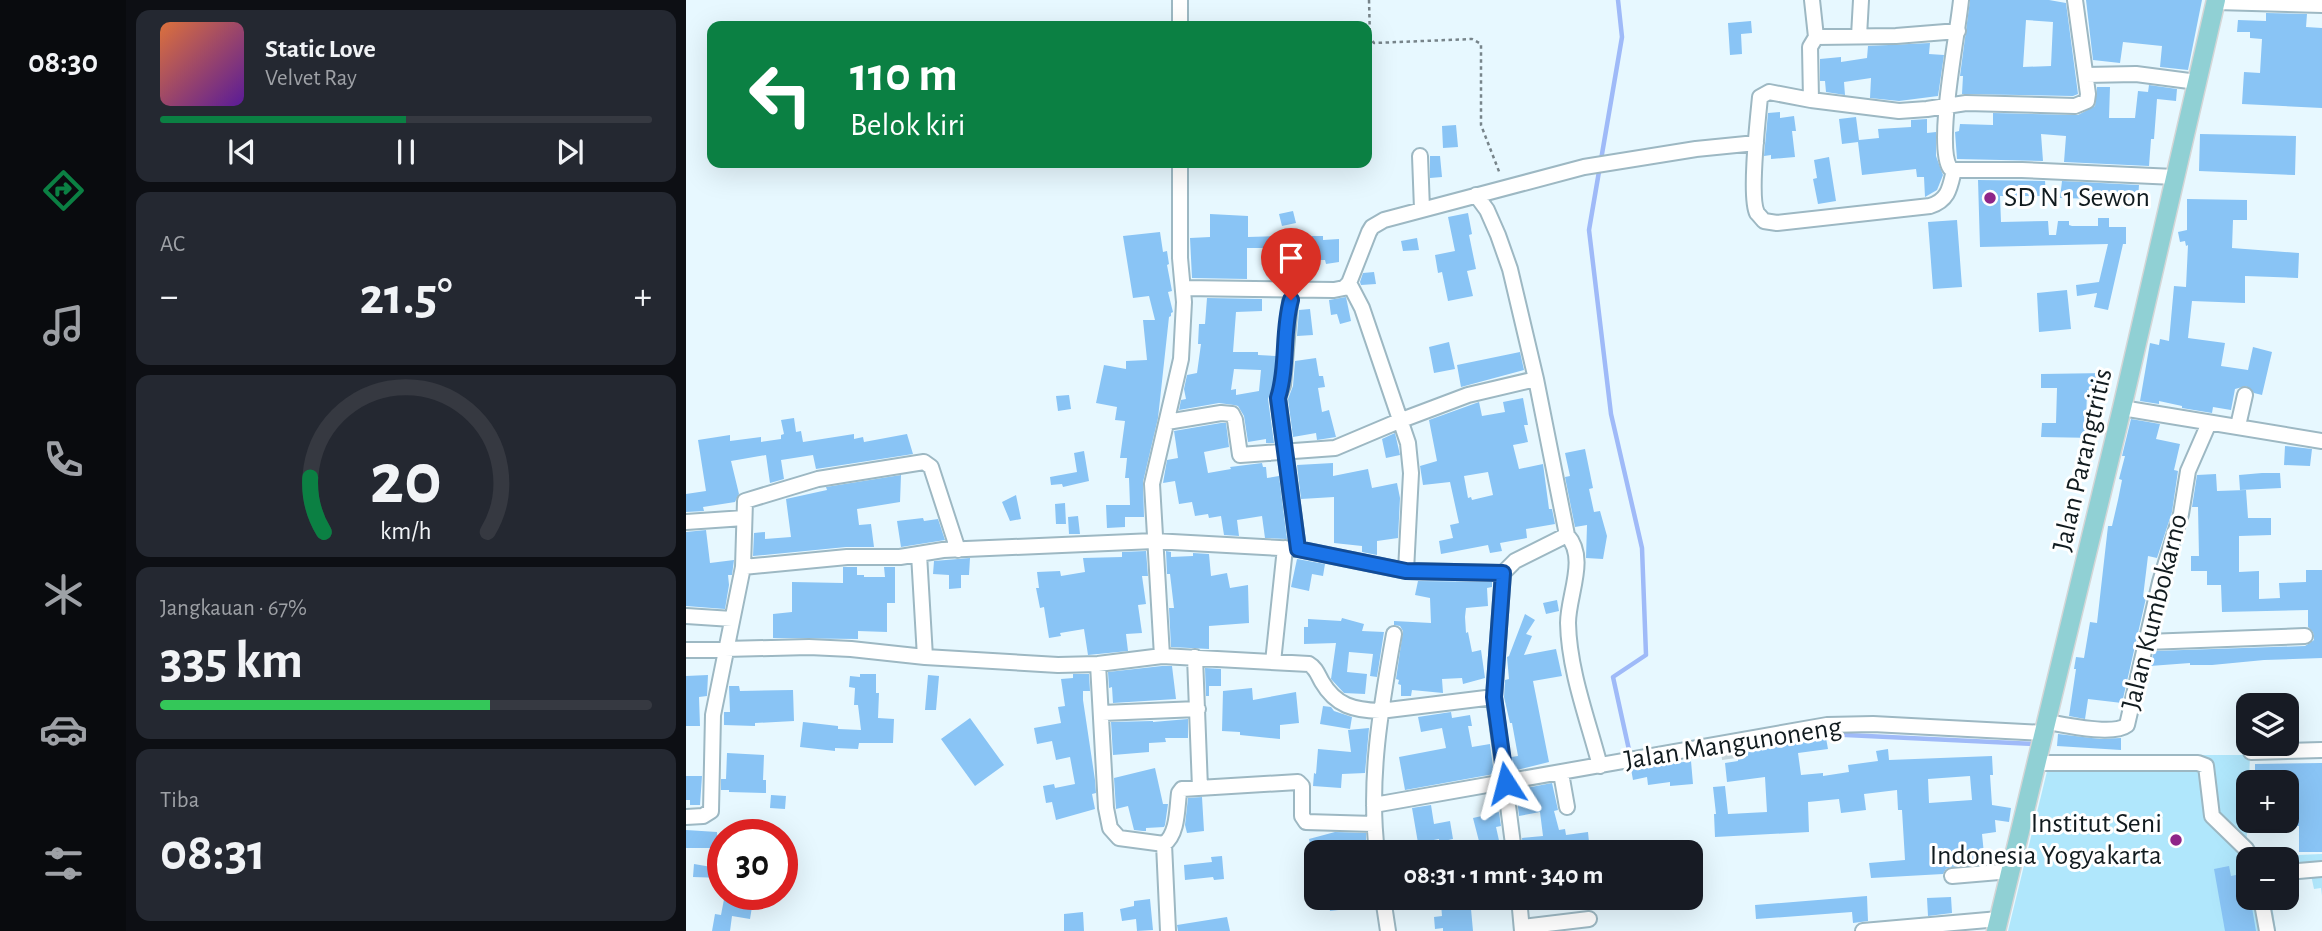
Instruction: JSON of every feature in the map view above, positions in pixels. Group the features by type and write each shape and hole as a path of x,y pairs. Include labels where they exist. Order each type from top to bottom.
{"main road":[{"name":"Jalan Parangtritis","path":"1998,925 2216,1"}],"street":[{"path":"1180,0 1180,21"},
{"path":"1811,100 1810,47 1816,37 1812,0"},
{"path":"1859,36 1861,0"},
{"path":"1961,0 1946,106 1947,166 1954,170 2022,170 2175,177"},
{"path":"1954,170 1944,199 1930,206 1777,223 1764,221 1757,213 1755,203 1756,143 1762,94 1769,92 1899,111 1999,102 2075,106 2087,101 2087,75 2075,0"},
{"path":"2216,1 2322,5"},
{"path":"1816,37 1958,31"},
{"path":"2087,75 2136,74 2197,82"},
{"path":"1183,288 1344,288 1349,283 1372,227 1384,220 1616,160 1756,143"},
{"path":"1420,156 1422,209"},
{"path":"1162,656 1154,541 1153,471 1181,359 1183,288 1180,168"},
{"path":"1476,195 1491,218 1510,270 1536,379 1567,535 1576,547 1577,559 1568,622 1570,654 1600,766"},
{"path":"1349,283 1362,308 1411,457 1406,571"},
{"path":"1273,662 1292,548 1278,398 1283,385 1291,290"},
{"path":"1167,422 1231,414 1235,420 1240,455 1335,448 1468,395 1536,379"},
{"path":"2238,426 2245,395"},
{"path":"2122,408 2322,441"},
{"name":"Jalan Kumbokarno","path":"2046,728 2124,728 2129,722 2188,471 2209,423"},
{"path":"686,817 703,816 711,811 713,715 743,567 744,505 748,498 836,475 924,462 931,467 958,550"},
{"path":"686,522 744,518"},
{"path":"1513,840 1494,697 1503,573 1515,561 1567,535"},
{"path":"743,567 846,557 900,557 958,550 1154,541 1292,548 1406,571 1503,573"},
{"path":"919,554 925,657"},
{"path":"686,616 732,619"},
{"path":"1376,840 1374,805 1380,710 1394,634"},
{"path":"2146,642 2305,636"},
{"path":"686,650 837,648 1023,664 1098,664 1162,656 1195,657 1309,664 1340,703 1362,710 1494,697"},
{"path":"1195,657 1200,788"},
{"path":"1098,664 1106,808 1110,828 1119,838 1164,844 1168,841 1180,791 1298,782 1302,786 1302,816 1306,822 1374,824"},
{"path":"1102,713 1198,709"},
{"name":"Jalan Mangunoneng","path":"1374,805 1644,757 1727,747 1827,725 2046,728"},
{"path":"2299,751 2322,750"},
{"path":"2038,763 2198,763 2206,766 2212,816 2244,847"},
{"path":"1561,773 1567,807"},
{"path":"1164,844 1168,931"},
{"path":"2299,871 2322,869"},
{"path":"1952,876 2011,871"},
{"path":"1385,910 1388,931"},
{"path":"1520,910 1522,929 1589,919"},
{"path":"2263,910 2267,931"},
{"path":"1863,931 1998,925"}],"path":[{"path":"1369,0 1370,21"},
{"path":"1372,40 1374,43 1472,39 1481,44 1481,125 1492,157 1507,187"}],"shaded area":[{"name":"Institut Seni Indonesia Yogyakarta","path":"2051,755 2250,756 2249,770 2236,770 2236,833 2247,833 2246,847 2236,847 2236,910 2273,910 2276,931 2008,931"},
{"name":"Institut Seni Indonesia Yogyakarta","path":"2322,854 2322,896 2321,888 2314,889 2311,875 2299,877 2299,855"}],"building":[{"path":"1970,0 2049,0 2066,3 2078,94 1962,94 1963,76 1960,76","holes":["2026,20 2053,22 2051,66 2023,67"]},
{"path":"2086,0 2202,0 2188,70 2160,67 2162,46 2123,42 2120,63 2093,60"},
{"path":"2266,13 2307,14 2306,27 2322,28 2322,108 2242,104 2244,72 2260,73 2262,39 2250,38 2250,32 2237,32 2238,20 2266,21"},
{"path":"1751,21 1752,33 1741,34 1742,54 1730,55 1728,23"},
{"path":"1930,43 1929,54 1944,55 1938,96 1899,101 1870,98 1871,78 1844,82 1845,95 1826,92 1825,81 1820,81 1820,59 1841,57 1841,62 1867,58 1868,46"},
{"path":"2149,85 2177,89 2176,101 2157,99 2149,166 2064,162 2066,136 2041,134 2043,161 1957,159 1955,132 1959,131 1960,124 1993,125 1993,113 2078,115 2095,106 2097,87 2110,87 2109,118 2135,118 2138,91 2148,92"},
{"path":"1780,112 1780,118 1794,116 1796,131 1792,131 1795,157 1771,159 1771,155 1764,156 1768,113"},
{"path":"1856,117 1859,140 1879,138 1878,129 1911,127 1911,120 1927,119 1927,133 1936,132 1936,156 1943,175 1937,190 1925,197 1924,177 1917,177 1916,169 1862,175 1858,142 1842,144 1839,119"},
{"path":"1456,125 1458,147 1443,148 1442,126"},
{"path":"2200,134 2296,136 2295,175 2199,171"},
{"path":"1430,156 1440,156 1442,177 1430,178"},
{"path":"1829,157 1836,201 1818,204 1813,179 1817,178 1814,160"},
{"path":"1978,180 2045,181 2046,196 2000,196 2001,222 2048,221 2049,235 2056,235 2058,221 2069,221 2072,226 2098,226 2098,218 2109,218 2109,227 2126,227 2126,244 2123,244 2108,310 2094,307 2097,293 2077,296 2076,285 2099,282 2108,244 1980,247"},
{"path":"2062,181 2139,185 2138,200 2060,198"},
{"path":"2187,199 2247,200 2247,220 2233,220 2232,248 2299,253 2298,278 2245,276 2245,303 2192,301 2188,338 2225,343 2221,366 2248,370 2253,347 2272,352 2262,395 2254,393 2246,386 2235,389 2231,410 2213,407 2212,413 2159,401 2159,404 2140,401 2150,343 2159,345 2160,339 2169,341 2174,286 2186,287 2188,245 2186,246 2185,241 2180,242 2178,232 2187,230"},
{"path":"1293,211 1296,223 1282,226 1279,214"},
{"path":"1468,213 1472,234 1469,235 1476,269 1467,271 1473,296 1448,301 1442,272 1438,273 1435,255 1455,251 1448,217"},
{"path":"1210,214 1248,216 1248,237 1281,236 1281,250 1286,250 1286,267 1270,266 1271,248 1247,248 1247,279 1192,278 1190,238 1210,237"},
{"path":"1957,220 1962,287 1933,289 1928,222"},
{"path":"1160,232 1163,252 1167,251 1172,291 1168,292 1173,312 1169,317 1158,418 1143,482 1144,517 1125,517 1125,527 1107,528 1106,505 1130,505 1129,478 1125,478 1127,458 1120,458 1125,421 1115,420 1117,407 1096,403 1104,365 1126,369 1126,361 1147,360 1143,320 1155,320 1149,296 1133,298 1123,236"},
{"path":"1312,236 1323,236 1323,240 1339,239 1339,262 1326,264 1325,260 1312,260"},
{"path":"1417,238 1419,250 1403,251 1401,241"},
{"path":"1374,272 1376,284 1361,285 1363,273"},
{"path":"2067,290 2071,329 2039,332 2037,293"},
{"path":"1346,297 1351,321 1340,324 1337,314 1331,315 1329,300"},
{"path":"1207,298 1262,299 1262,311 1236,312 1233,352 1258,352 1258,355 1276,356 1274,383 1268,399 1274,443 1266,443 1266,439 1248,442 1244,416 1238,406 1219,403 1179,410 1181,400 1186,399 1184,389 1187,375 1197,373 1201,344 1198,344 1199,324 1205,324","holes":["1234,369 1261,370 1259,391 1236,395 1236,389 1231,390"]},
{"path":"1310,309 1313,335 1297,336 1299,310"},
{"path":"1449,342 1455,369 1434,373 1429,347"},
{"path":"1520,352 1524,370 1461,387 1457,365"},
{"path":"1316,358 1319,376 1323,376 1325,387 1318,388 1322,412 1329,410 1336,437 1317,440 1316,433 1293,437 1288,399 1293,386 1295,361"},
{"path":"2106,373 2106,389 2087,390 2086,424 2097,424 2096,438 2041,437 2042,423 2056,423 2057,388 2041,388 2041,374"},
{"path":"1069,395 1071,409 1058,411 1056,396"},
{"path":"1523,398 1528,442 1513,445 1519,469 1543,464 1549,509 1552,509 1555,524 1526,529 1527,538 1500,543 1502,551 1490,553 1488,545 1441,554 1439,541 1453,538 1450,525 1459,523 1450,482 1423,485 1420,466 1437,461 1429,420 1479,402 1482,416 1505,412 1503,402","holes":["1488,472 1493,495 1472,500 1471,497 1468,498 1464,476"]},
{"path":"794,418 796,432 801,431 803,442 854,434 854,439 863,437 864,442 907,434 913,454 816,469 813,455 781,460 784,479 770,483 766,455 731,461 739,494 735,502 703,507 704,511 686,512 686,494 706,491 698,440 730,435 730,441 761,437 761,442 781,439 784,434 781,420"},
{"path":"2131,419 2160,424 2156,439 2180,444 2174,470 2178,471 2172,512 2157,558 2148,556 2143,597 2146,598 2122,703 2088,699 2085,719 2069,716 2074,669 2076,657 2084,658 2090,622 2097,623 2108,526 2112,526 2118,500 2122,480 2119,479 2125,456 2122,456"},
{"path":"1226,423 1229,447 1204,452 1208,473 1262,463 1263,467 1266,467 1267,478 1279,476 1287,539 1265,538 1262,516 1237,520 1239,536 1224,535 1221,516 1195,516 1192,502 1179,504 1175,481 1163,483 1167,460 1178,458 1174,431"},
{"path":"1395,433 1400,455 1386,458 1382,439"},
{"path":"2285,446 2312,449 2310,466 2284,465"},
{"path":"1585,449 1593,488 1589,489 1594,512 1600,511 1607,536 1603,559 1586,558 1587,525 1575,527 1565,477 1570,476 1565,453"},
{"path":"1084,451 1089,481 1063,487 1062,484 1051,485 1050,477 1077,472 1074,453"},
{"path":"1333,463 1333,476 1368,469 1372,488 1397,483 1400,498 1398,538 1377,541 1377,555 1362,552 1362,546 1334,543 1334,497 1301,499 1297,465"},
{"path":"2280,473 2281,488 2240,490 2239,475"},
{"path":"2216,474 2217,491 2246,490 2248,518 2271,518 2271,535 2239,536 2239,572 2259,571 2259,599 2280,598 2279,583 2306,582 2306,570 2322,570 2322,658 2150,666 2154,651 2305,646 2314,640 2313,632 2308,627 2308,610 2222,612 2221,585 2207,585 2207,571 2191,571 2191,556 2199,556 2198,507 2192,507 2197,475"},
{"path":"901,475 900,502 857,509 859,525 871,524 874,547 753,556 754,533 765,532 765,539 791,537 786,499 827,490 826,487"},
{"path":"1016,495 1021,519 1010,521 1002,502"},
{"path":"1065,503 1066,524 1056,524 1055,504"},
{"path":"1078,516 1080,534 1069,534 1068,517"},
{"path":"923,518 924,521 938,519 945,540 901,547 897,521"},
{"path":"706,530 710,563 734,560 732,575 728,575 725,609 686,606 686,532"},
{"path":"1146,551 1148,576 1142,576 1146,604 1138,605 1142,633 1126,634 1128,651 1088,655 1084,629 1060,633 1061,636 1049,638 1044,607 1040,608 1036,588 1039,588 1037,572 1060,571 1061,576 1085,572 1083,558 1122,557 1122,552"},
{"path":"1166,551 1171,552 1171,557 1193,556 1193,553 1209,554 1211,576 1227,573 1230,588 1248,585 1249,623 1209,626 1209,649 1171,647 1169,608 1174,608 1170,574 1167,574"},
{"path":"970,558 969,575 961,575 961,588 949,589 949,575 933,574 934,561"},
{"path":"1297,559 1325,564 1323,576 1312,574 1309,591 1291,587"},
{"path":"843,567 857,567 857,575 864,577 885,577 884,567 895,567 895,603 887,603 887,632 858,631 858,639 773,638 773,614 792,612 792,582 843,583"},
{"path":"1418,581 1492,582 1492,587 1487,588 1488,606 1466,608 1465,617 1466,633 1468,632 1472,652 1481,650 1485,678 1463,684 1462,678 1442,679 1443,693 1412,690 1411,696 1401,696 1401,685 1396,679 1403,631 1400,626 1394,625 1394,621 1431,623 1430,598 1415,595"},
{"path":"1557,600 1559,611 1546,614 1543,603"},
{"path":"1525,614 1535,620 1526,634 1532,636 1524,655 1556,649 1562,676 1533,681 1549,762 1513,771 1511,757 1518,756 1504,697 1505,680 1509,679 1507,657"},
{"path":"1342,618 1364,624 1362,631 1384,632 1377,677 1370,676 1373,654 1349,652 1347,672 1367,674 1365,694 1344,693 1331,679 1336,643 1304,644 1304,627 1308,627 1308,619 1341,621"},
{"path":"1172,666 1176,699 1113,703 1108,672"},
{"path":"1205,668 1221,669 1221,686 1209,686 1209,696 1206,696"},
{"path":"860,674 876,674 876,693 879,693 878,718 894,719 893,743 859,743 858,749 835,748 835,751 800,747 803,722 838,726 838,729 861,730 858,705 854,705 855,688 849,687 850,676 860,677"},
{"path":"1073,674 1089,674 1090,691 1083,691 1083,700 1095,780 1096,793 1092,794 1095,809 1056,820 1052,802 1046,803 1043,786 1054,784 1055,788 1075,784 1070,757 1056,760 1052,741 1037,744 1034,728 1061,723 1058,707 1065,706 1061,679 1073,678"},
{"path":"708,675 707,696 699,697 700,726 686,726 686,676"},
{"path":"928,675 939,676 936,710 925,710"},
{"path":"729,686 739,686 740,691 793,690 794,721 755,723 755,726 724,725 724,712 730,712"},
{"path":"1252,688 1253,700 1296,692 1299,723 1280,725 1280,739 1222,731 1223,691"},
{"path":"1323,706 1352,717 1350,729 1320,724"},
{"path":"1451,712 1452,718 1470,715 1472,726 1468,726 1472,747 1490,744 1494,774 1405,790 1399,757 1446,748 1442,728 1421,732 1418,717"},
{"path":"970,718 1004,765 975,786 941,739"},
{"path":"1188,719 1188,738 1165,738 1166,742 1149,743 1149,752 1113,755 1111,722"},
{"path":"1369,728 1365,773 1342,774 1341,788 1313,786 1318,749 1351,752 1348,730"},
{"path":"2058,734 2100,739 2121,738 2121,750 2057,746"},
{"path":"1826,738 1828,749 1798,753 1801,775 1823,773 1823,776 1849,772 1848,765 1878,761 1876,751 1888,749 1889,760 1992,756 1992,805 2011,808 2009,822 1995,820 1996,832 1982,834 1985,864 1951,867 1943,874 1871,878 1869,863 1905,860 1902,810 1898,810 1897,790 1864,794 1866,810 1841,813 1839,799 1808,802 1809,832 1715,837 1713,787 1725,786 1728,814 1767,812 1765,777 1727,782 1725,763 1748,756 1748,751","holes":["1970,776 1972,800 1929,803 1928,779"]},
{"path":"727,753 764,755 763,780 766,780 766,793 721,790 721,779 726,779"},
{"path":"1691,761 1693,784 1670,786 1670,782 1648,785 1647,777 1633,780 1631,769"},
{"path":"2322,763 2322,852 2299,852 2299,770 2255,770 2255,764"},
{"path":"1155,768 1163,804 1168,804 1165,825 1146,828 1146,831 1134,830 1128,806 1116,809 1114,778"},
{"path":"686,776 702,776 700,805 690,805 690,800 686,800"},
{"path":"1552,783 1558,810 1554,811 1559,830 1565,829 1566,835 1588,832 1589,840 1522,840 1543,836 1540,812 1519,816 1517,798 1527,796 1526,788"},
{"path":"771,795 786,796 785,809 770,808"},
{"path":"1202,797 1204,831 1187,833 1185,825 1188,798"},
{"path":"1431,805 1434,824 1450,821 1453,839 1417,840 1412,808"},
{"path":"1499,812 1501,826 1496,827 1499,840 1479,840 1473,818"},
{"path":"686,830 707,831 707,848 686,848"},
{"path":"1335,832 1366,833 1366,840 1309,839"},
{"path":"1222,856 1224,879 1214,880 1213,877 1185,880 1184,865 1212,862 1211,857"},
{"path":"694,864 707,866 707,877 693,877"},
{"path":"2229,866 2231,876 2236,875 2236,910 2252,910 2256,931 2225,931 2214,869"},
{"path":"1867,896 1868,921 1853,923 1852,912 1756,919 1755,905"},
{"path":"1951,897 1952,913 1928,916 1927,898"},
{"path":"1150,899 1153,930 1137,931 1136,919 1122,921 1120,909 1134,906 1134,901"},
{"path":"722,910 752,910 750,919 732,916 730,931 712,931 715,914 721,915"},
{"path":"1442,910 1471,910 1473,931 1435,929 1434,917 1442,916"},
{"path":"1083,912 1084,931 1064,931 1064,914"},
{"path":"1227,917 1230,931 1178,931 1177,925"}],"waterway":[{"path":"1618,0 1622,37 1589,230 1611,414 1642,548 1646,655 1613,677 1631,759"},
{"path":"1762,743 1825,734 2036,744"}],"tunnel":[{"path":"1728,752 1729,759"}],"place":[{"name":"SD N 1 Sewon","path":"1990,198"},
{"name":"Institut Seni Indonesia Yogyakarta","path":"2176,840"}],"route":[{"path":"1291,300 1287,316 1283,385 1279,393 1278,409 1298,549 1406,571 1503,573 1494,697 1506,783"}]}
